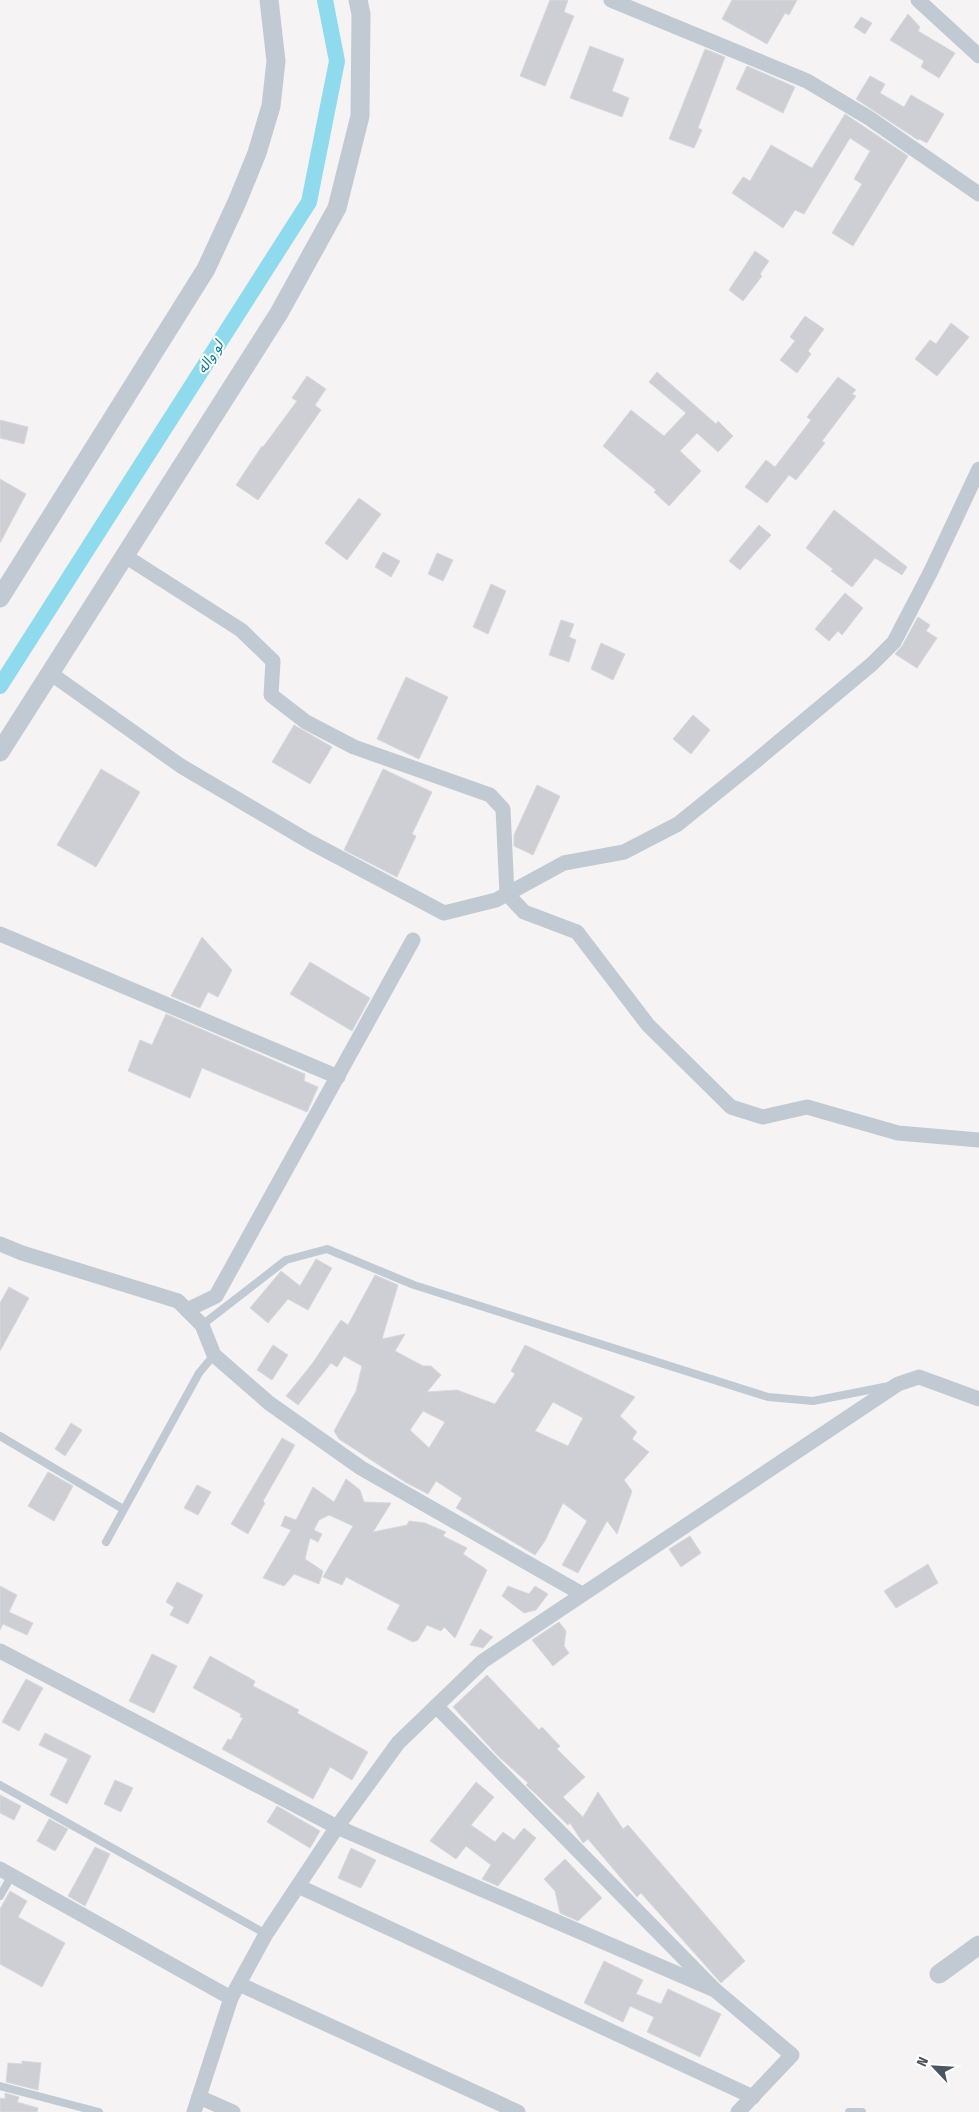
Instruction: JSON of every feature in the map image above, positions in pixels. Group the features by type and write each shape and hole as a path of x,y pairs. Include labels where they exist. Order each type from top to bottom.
{"street":[{"path":"0,598 201,277 237,202 257,153 271,106 276,61 269,0"},
{"path":"0,752 279,314 337,208 360,116 361,14 358,0"},
{"path":"611,0 807,81 868,118 979,194"},
{"path":"918,0 979,56"},
{"path":"50,673 181,766 310,842 444,913 496,900 564,863 624,852 678,824 872,664 894,642 979,469"},
{"path":"125,556 241,630 273,661 271,695 306,722 354,747 490,795 503,810 507,894 524,912 577,932 648,1025 731,1107 763,1117 807,1107 898,1133 979,1140"},
{"path":"0,934 338,1076"},
{"path":"187,1310 216,1296 414,940"},
{"path":"0,1244 22,1253 178,1301 202,1325 214,1355 269,1402 361,1468 582,1594"},
{"path":"194,2112 231,1998 266,1934 337,1827 398,1743 483,1661 898,1384 919,1377 979,1399"},
{"path":"0,1651 337,1827 715,1990"},
{"path":"436,1706 715,1990 792,2055 738,2112"},
{"path":"6,1872 231,1998"},
{"path":"298,1886 752,2097"},
{"path":"939,1974 979,1945"},
{"path":"239,1984 518,2112"},
{"path":"199,2097 233,2112"}],"lane":[{"path":"202,1325 286,1260 327,1249 414,1285 768,1397 812,1401 898,1384"},
{"path":"106,1542 199,1373 214,1355"},
{"path":"0,1436 123,1509"},
{"path":"0,1785 266,1934"},
{"path":"0,1896 6,1872"},
{"path":"0,2086 100,2112"},
{"path":"850,2112 862,2112"}],"building":[{"path":"550,0 568,0 564,12 574,16 545,86 520,76"},
{"path":"732,0 797,0 789,15 785,13 767,44 722,19"},
{"path":"908,14 920,27 918,31 955,53 939,78 921,67 924,61 890,40"},
{"path":"861,17 872,23 865,34 854,27"},
{"path":"590,46 624,59 612,91 629,98 622,117 570,98"},
{"path":"705,49 725,57 698,128 702,130 694,148 669,139"},
{"path":"747,66 795,87 783,113 736,89"},
{"path":"870,76 885,84 880,93 904,107 911,95 944,114 927,143 918,140 856,99"},
{"path":"845,114 908,156 853,246 832,233 862,184 854,179 870,151 850,138 804,214 795,210 783,228 732,193 743,177 750,181 771,145 812,168"},
{"path":"755,251 769,261 760,274 762,276 743,301 729,290"},
{"path":"805,316 824,329 808,351 811,354 797,373 780,360 795,341 790,337"},
{"path":"951,323 969,337 937,376 915,359 930,340 936,344"},
{"path":"657,372 716,424 718,421 733,436 718,452 697,433 680,451 701,471 669,506 654,492 656,490 603,446 631,410 664,436 686,413 649,382"},
{"path":"307,376 326,389 315,405 321,410 258,500 236,485 262,446 297,401 292,398"},
{"path":"838,377 856,390 852,394 856,396 822,441 825,443 796,480 789,475 767,503 745,487 766,460 775,467 811,420 807,417"},
{"path":"0,420 28,427 24,444 0,438"},
{"path":"0,479 26,494 0,543"},
{"path":"359,498 381,514 347,560 325,543"},
{"path":"834,510 907,567 902,575 875,558 852,587 806,548"},
{"path":"759,525 771,535 740,570 729,561"},
{"path":"383,552 400,561 391,577 375,567"},
{"path":"437,553 453,560 443,581 428,574"},
{"path":"491,584 506,591 488,634 473,627"},
{"path":"845,593 863,608 842,635 838,631 829,641 815,629"},
{"path":"918,617 930,625 926,631 937,638 917,668 895,654 902,646"},
{"path":"561,620 574,624 569,637 576,640 569,662 549,655"},
{"path":"601,643 625,654 613,680 591,669"},
{"path":"406,677 448,697 419,759 377,739"},
{"path":"693,715 710,730 691,754 673,739"},
{"path":"294,725 332,747 310,784 272,762"},
{"path":"101,769 140,792 96,867 57,845"},
{"path":"383,769 432,792 412,834 416,836 397,877 344,850"},
{"path":"537,785 560,796 533,855 514,846 514,835"},
{"path":"202,937 232,970 218,997 208,992 200,1008 171,996"},
{"path":"310,962 370,998 352,1031 290,994"},
{"path":"166,1014 305,1074 304,1081 318,1087 307,1112 202,1068 190,1098 128,1071 140,1040 152,1045"},
{"path":"316,1259 332,1268 308,1310 288,1299 268,1323 250,1308 281,1271 300,1286"},
{"path":"375,1275 398,1285 382,1339 405,1334 395,1351 423,1366 431,1366 441,1375 427,1392 457,1390 495,1404 515,1374 511,1371 525,1345 635,1397 620,1416 637,1432 632,1439 649,1452 624,1480 632,1491 617,1534 607,1521 578,1573 562,1565 587,1521 563,1503 545,1541 535,1555 456,1508 462,1498 436,1481 428,1494 405,1482 339,1439 334,1431 356,1391 362,1366 344,1356 337,1367 331,1363 298,1405 286,1396 312,1364 341,1320 348,1325","holes":["553,1402 583,1418 568,1446 535,1431","423,1411 445,1422 429,1448 410,1430"]},
{"path":"9,1287 29,1298 0,1351 0,1303"},
{"path":"273,1345 288,1355 272,1380 257,1370"},
{"path":"71,1423 82,1430 65,1456 55,1449"},
{"path":"282,1438 295,1445 263,1501 265,1503 248,1534 231,1524"},
{"path":"48,1472 73,1486 54,1521 28,1506"},
{"path":"346,1479 360,1490 364,1502 391,1503 373,1532 407,1525 409,1521 425,1523 446,1532 443,1536 467,1548 463,1554 487,1570 455,1638 444,1627 441,1631 427,1625 418,1640 413,1642 387,1629 400,1605 346,1577 342,1585 323,1577 353,1526 329,1515 319,1520 314,1530 322,1534 318,1542 310,1538 305,1559 323,1571 319,1584 294,1574 284,1586 263,1578 291,1530 281,1526 285,1516 296,1520 313,1487 334,1502"},
{"path":"197,1485 211,1492 198,1515 184,1508"},
{"path":"690,1536 701,1553 681,1567 669,1549"},
{"path":"928,1564 938,1583 896,1608 884,1591"},
{"path":"177,1582 203,1595 188,1624 170,1615 174,1607 166,1602"},
{"path":"0,1586 17,1595 9,1612 33,1623 27,1635 3,1624 0,1630"},
{"path":"508,1586 529,1594 535,1586 548,1594 536,1610 524,1613 502,1596"},
{"path":"559,1622 566,1631 564,1646 569,1653 553,1666 532,1640"},
{"path":"480,1629 493,1637 483,1648 470,1645"},
{"path":"152,1654 177,1666 154,1713 129,1701"},
{"path":"210,1656 255,1681 253,1686 299,1710 297,1713 368,1752 352,1780 330,1767 313,1799 222,1749 228,1739 231,1740 243,1718 240,1717 241,1714 193,1688"},
{"path":"487,1675 539,1730 542,1727 560,1746 557,1749 585,1777 563,1797 583,1817 598,1792 623,1829 628,1825 745,1961 721,1983 641,1893 637,1897 588,1839 583,1843 570,1823 568,1825 526,1785 528,1783 498,1756 453,1707"},
{"path":"26,1679 43,1688 19,1731 2,1722"},
{"path":"45,1733 91,1756 67,1804 50,1795 68,1759 39,1745"},
{"path":"115,1780 133,1788 121,1812 104,1804"},
{"path":"476,1782 494,1797 471,1825 495,1842 503,1832 514,1840 524,1828 536,1838 498,1886 482,1879 491,1865 466,1846 456,1859 430,1841"},
{"path":"0,1795 21,1806 14,1820 0,1813"},
{"path":"277,1806 320,1831 310,1848 267,1822"},
{"path":"49,1819 68,1829 55,1851 37,1841"},
{"path":"95,1847 110,1854 85,1906 68,1896"},
{"path":"351,1848 376,1860 361,1888 338,1878"},
{"path":"565,1859 602,1898 578,1921 560,1913 555,1891 544,1879"},
{"path":"10,1891 27,1901 18,1917 65,1943 42,1987 0,1964 0,1909"},
{"path":"604,1961 643,1980 636,1994 661,2004 668,1989 721,2014 700,2057 647,2032 654,2017 630,2006 623,2022 584,2003"},
{"path":"22,2061 41,2063 38,2090 6,2082 8,2063 22,2064"},
{"path":"5,2093 19,2097 17,2102 38,2108 37,2112 0,2112 0,2098 5,2099"}],"waterway":[{"name":"لو واله","path":"0,686 309,202 337,61 325,0"}]}
